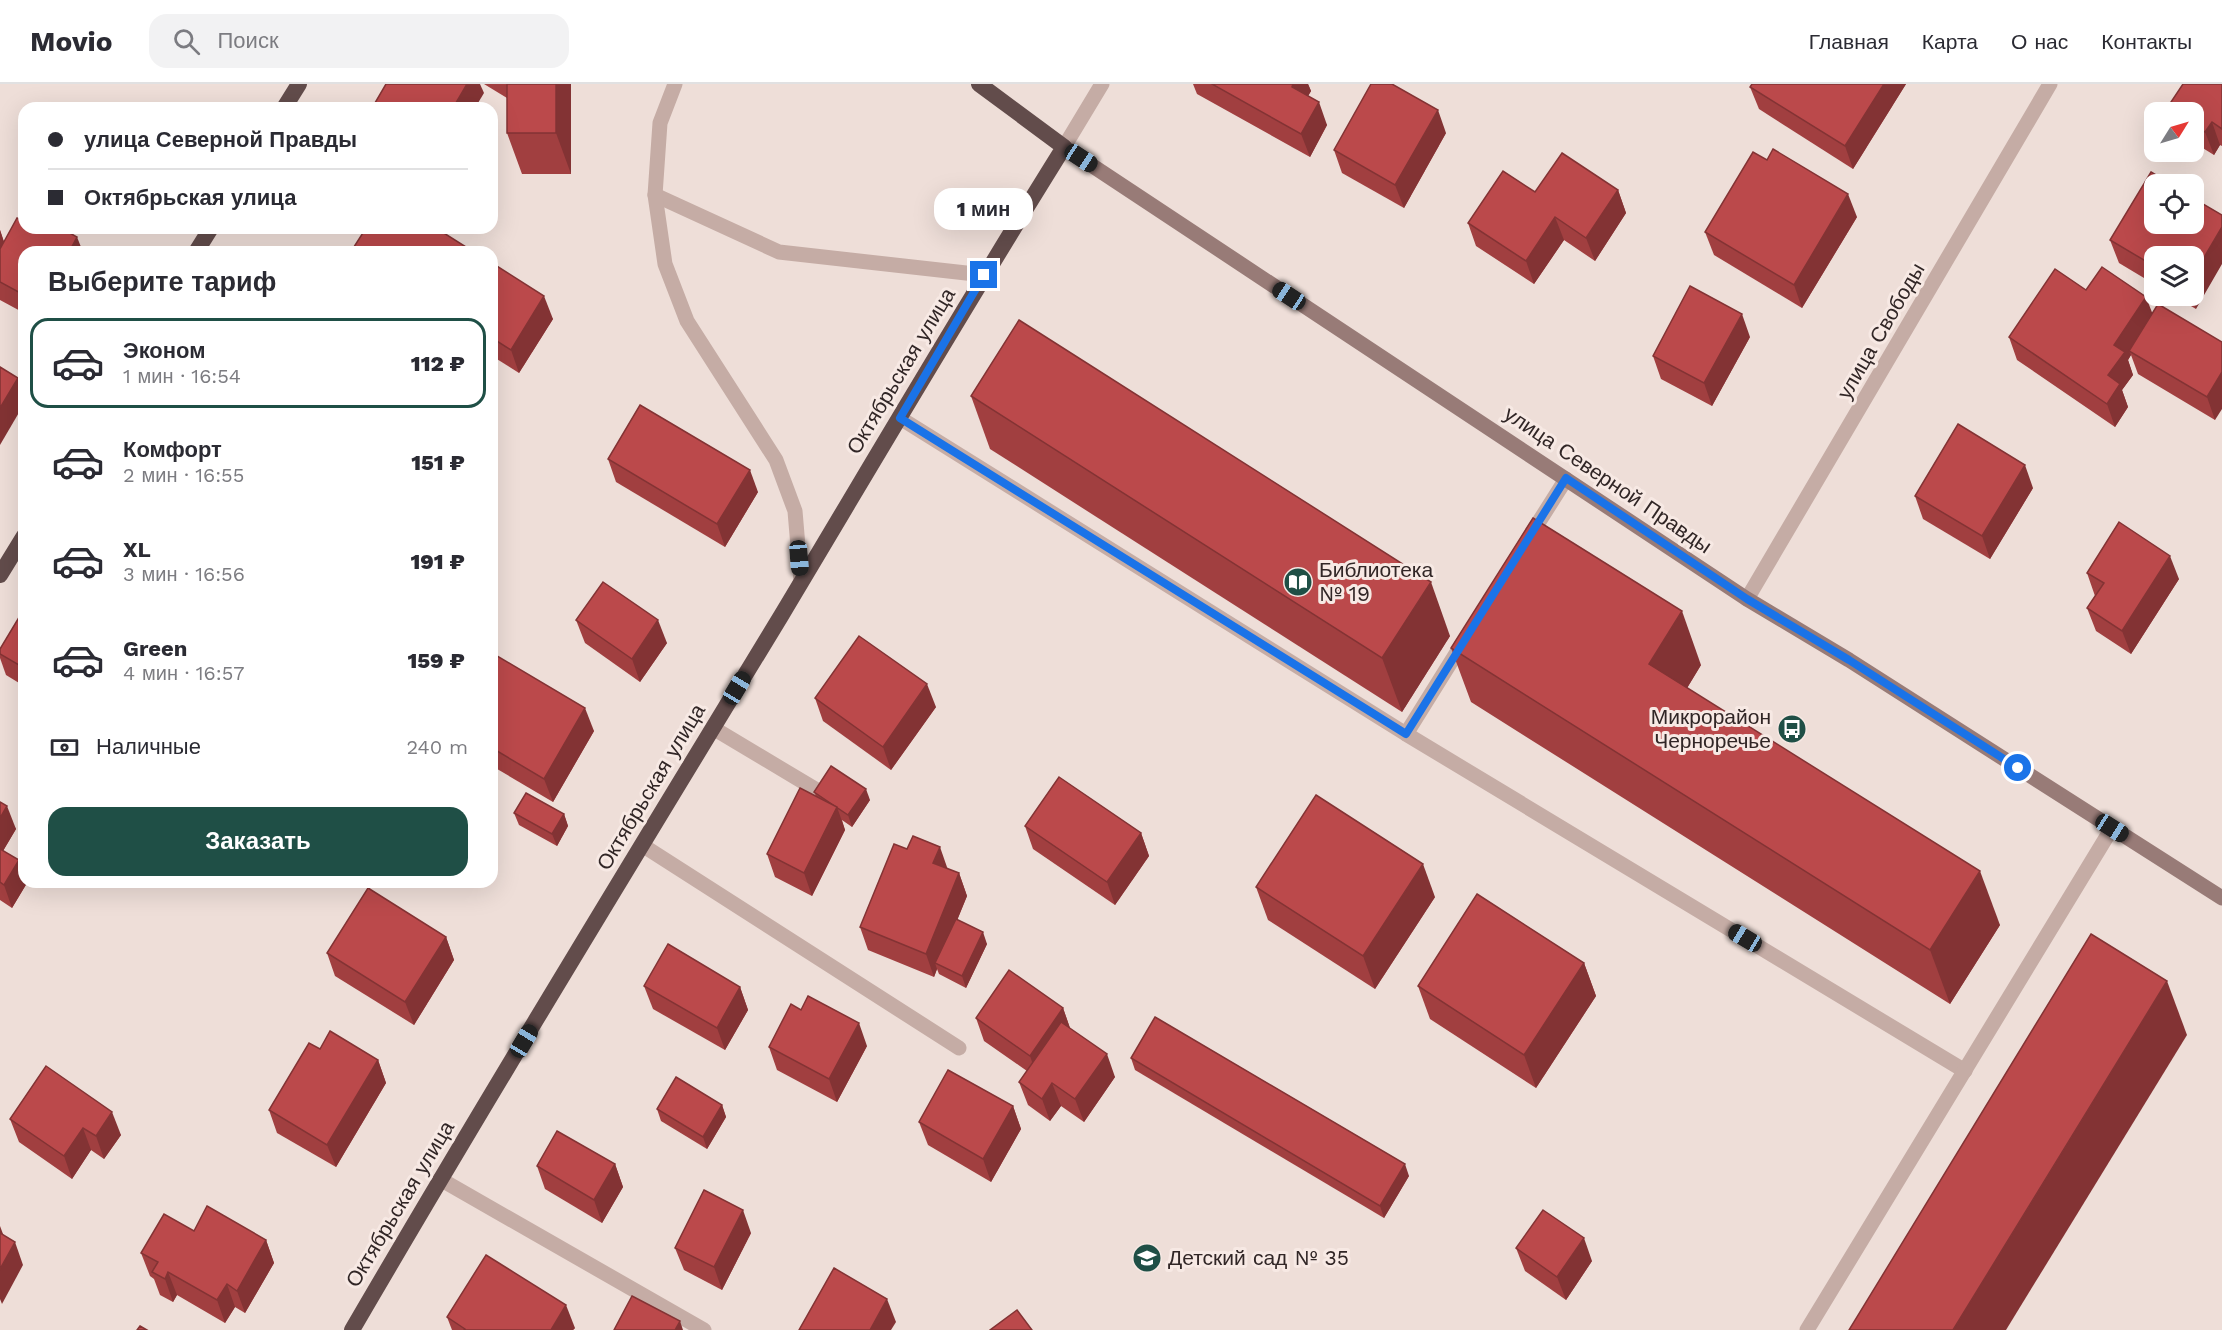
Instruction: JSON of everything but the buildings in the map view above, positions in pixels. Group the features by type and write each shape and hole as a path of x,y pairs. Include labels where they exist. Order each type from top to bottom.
{"highway":[{"path":"288,102 298,84"},
{"name":"улица Северной Правды","path":"979,84 1064,147"},
{"name":"Октябрьская улица","path":"352,1330 440,1179 984,275 1064,147"},
{"path":"0,575 18,546"}],"main road":[{"name":"улица Северной Правды","path":"1064,147 1747,599 1849,660 2222,898"}],"street":[{"path":"675,84 660,123 656,195 665,264 687,321 776,460 795,511 801,582"},
{"name":"Октябрьская улица","path":"1064,147 1102,84"},
{"name":"улица Свободы","path":"1747,599 2050,84"},
{"path":"656,195 779,252 984,275"},
{"path":"900,418 1406,734 1965,1071"},
{"path":"1523,547 1566,478"},
{"path":"1406,734 1474,626"},
{"path":"712,729 815,789"},
{"path":"1807,1330 2112,828"},
{"path":"642,845 959,1048"},
{"path":"440,1179 704,1330"}],"place":[{"name":"Библиотека № 19","path":"1298,582"},
{"name":"Микрорайон Черноречье","path":"1792,729"},
{"name":"Детский сад № 35","path":"1147,1258"}],"route":[{"path":"984,275 900,418 1406,734 1566,478 1747,599 1849,660 2018,768"}]}
